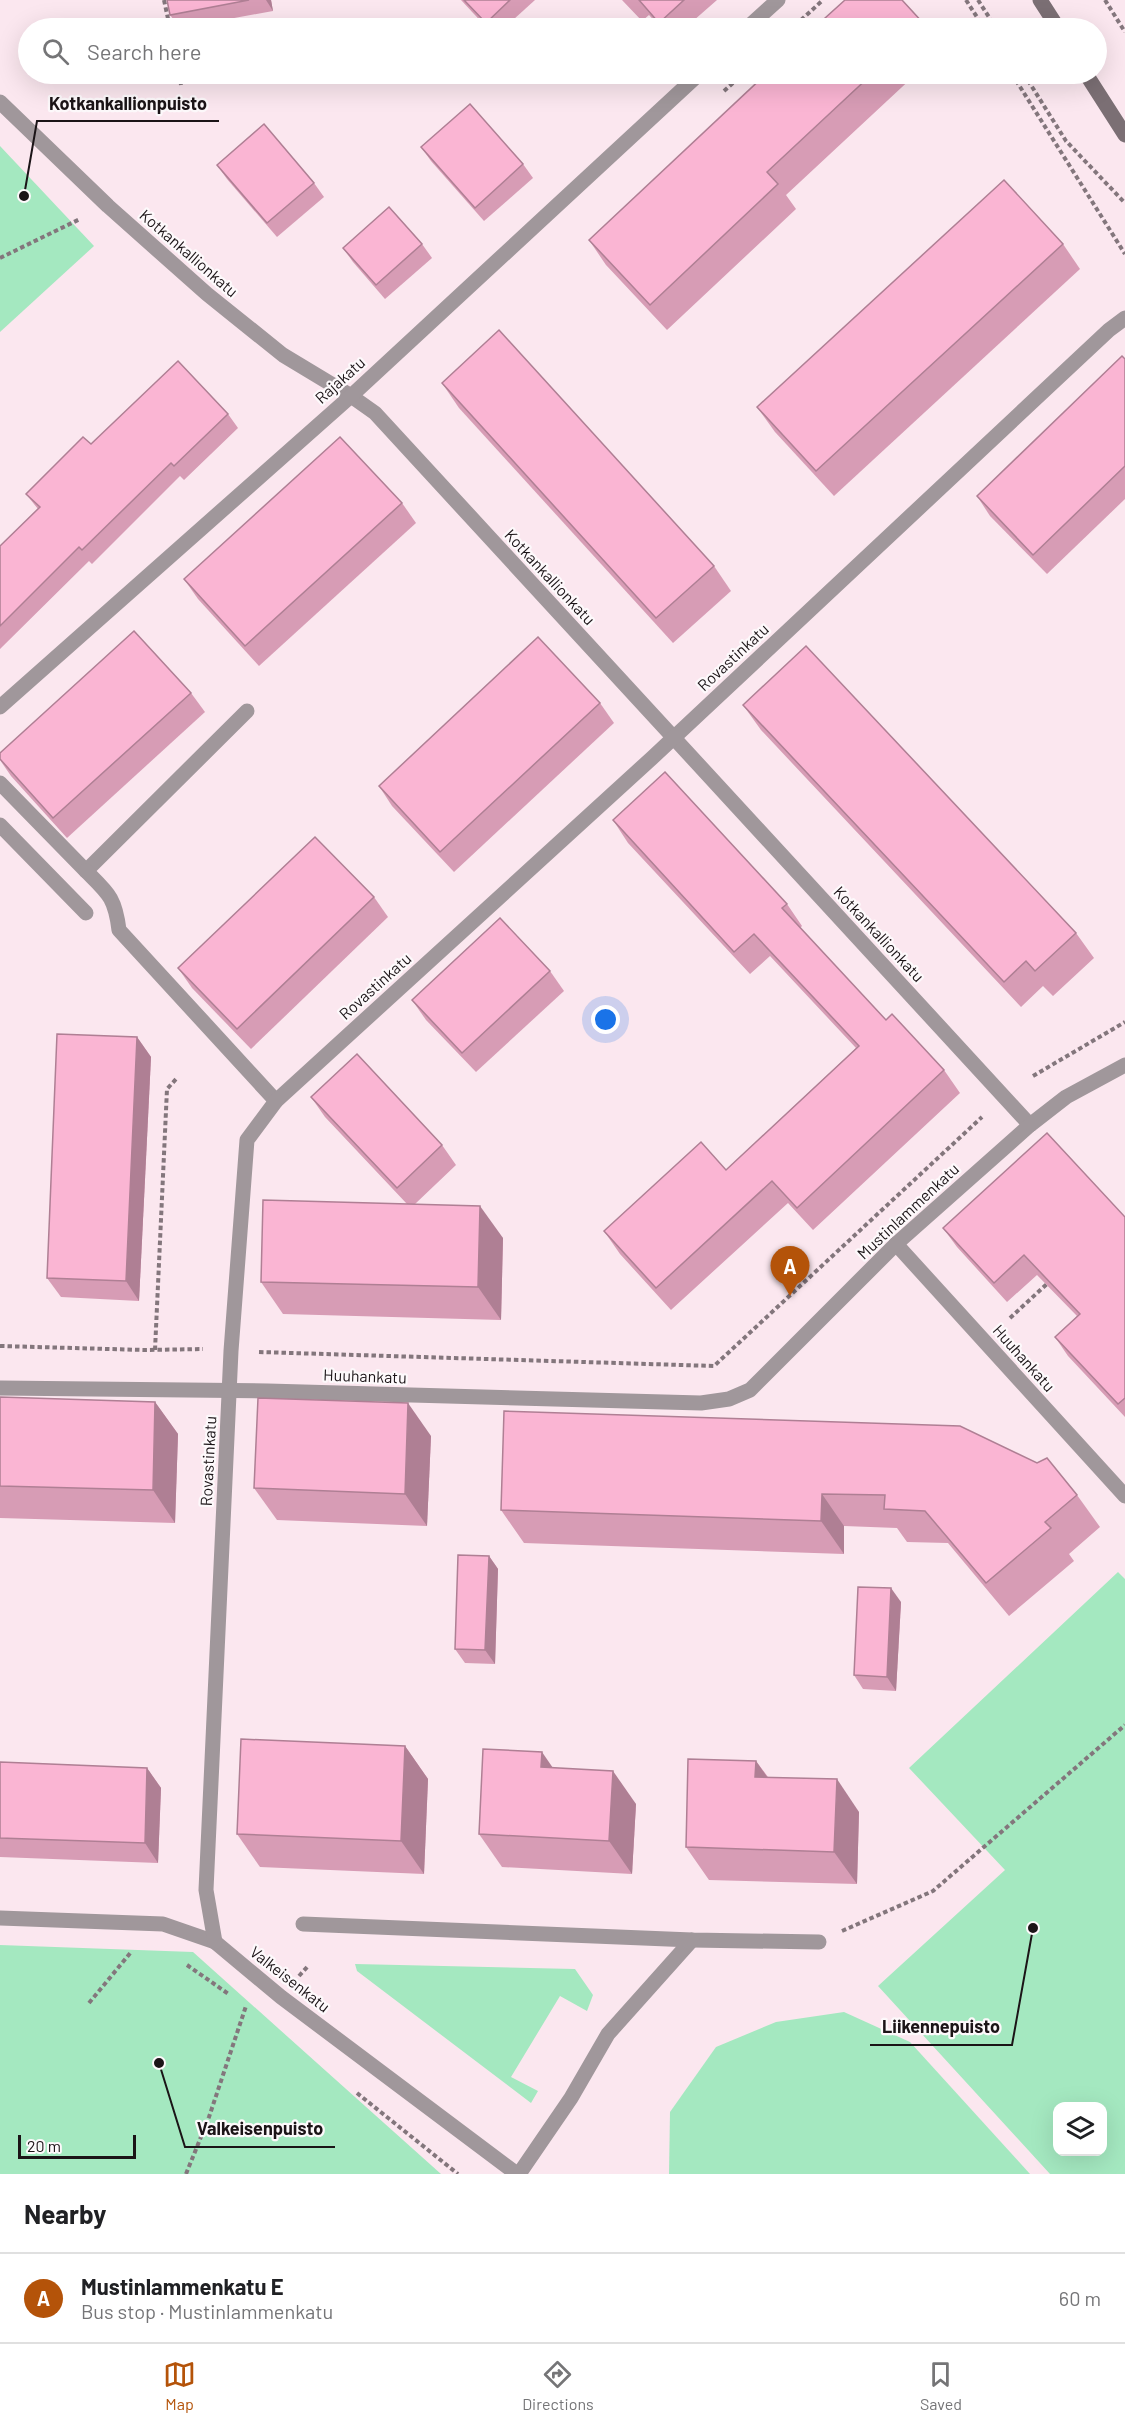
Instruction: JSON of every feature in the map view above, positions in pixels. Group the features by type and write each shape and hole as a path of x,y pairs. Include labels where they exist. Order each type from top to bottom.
{"main road":[{"path":"1040,0 1052,18"},
{"path":"1092,84 1125,135"}],"street":[{"path":"758,18 778,0"},
{"name":"Rajakatu","path":"0,707 351,396 688,84"},
{"name":"Kotkankallionkatu","path":"0,102 108,206 207,294 283,355 375,413 1030,1125"},
{"name":"Rovastinkatu","path":"215,1942 206,1890 231,1351 248,1140 276,1101 674,738 1109,330 1125,318"},
{"path":"86,871 248,711"},
{"path":"0,783 109,894 116,907 119,930 276,1101"},
{"path":"0,825 86,913"},
{"name":"Mustinlammenkatu","path":"729,1399 750,1390 896,1245 1030,1125 1066,1097 1125,1065"},
{"name":"Huuhankatu","path":"896,1245 1125,1496"},
{"name":"Huuhankatu","path":"0,1388 230,1391 701,1403 729,1399"},
{"name":"Valkeisenkatu","path":"0,1918 163,1924 215,1942 281,1997 518,2174"},
{"path":"303,1924 692,1940 819,1942"},
{"path":"518,2174 571,2098 608,2034 692,1940"}],"path":[{"path":"164,0 168,18"},
{"path":"803,18 823,0"},
{"path":"966,0 978,18"},
{"path":"978,0 990,18"},
{"path":"1105,0 1125,32"},
{"path":"1018,84 1125,254"},
{"path":"1030,84 1066,141 1125,203"},
{"path":"0,258 108,206"},
{"path":"1033,1076 1125,1022"},
{"path":"155,1350 167,1089 177,1078"},
{"path":"0,1346 155,1350 196,1348 714,1366 982,1116"},
{"path":"1010,1318 1051,1281"},
{"path":"819,1942 933,1891 1125,1725"},
{"path":"89,2002 135,1948 124,1947"},
{"path":"182,1961 256,2013"},
{"path":"186,2174 209,2117 246,2006"},
{"path":"348,2086 458,2174"}],"green space":[{"path":"0,146 94,246 0,332"},
{"path":"1118,1572 1125,1579 1125,2174 1050,2174 878,1986 1005,1870 909,1768"},
{"path":"0,1945 193,1952 441,2174 0,2174"},
{"path":"355,1964 575,1969 593,1995 587,2011 560,1996 511,2077 538,2091 531,2103 357,1971"},
{"path":"844,2012 910,2042 1030,2174 669,2174 670,2112 716,2047 776,2022"}],"building":[{"path":"167,0 249,0 170,15"},
{"path":"464,0 510,0 491,18 481,18"},
{"path":"639,0 684,0 664,18 655,18"},
{"path":"845,0 902,0 918,18 825,18"},
{"path":"755,84 861,84 767,172 778,184 650,305 589,240"},
{"path":"470,104 523,164 475,208 421,147"},
{"path":"264,124 314,183 267,223 217,165"},
{"path":"1004,180 1063,244 816,471 757,407"},
{"path":"389,207 422,244 376,285 343,248"},
{"path":"499,330 714,566 656,618 442,383"},
{"path":"1122,356 1125,359 1125,466 1033,555 977,496"},
{"path":"178,361 228,414 174,466 171,463 82,550 79,547 0,626 0,546 40,507 26,494 83,437 91,444"},
{"path":"340,437 402,503 245,646 184,579"},
{"path":"134,631 191,693 53,818 0,759 0,753"},
{"path":"538,637 600,703 440,852 379,786"},
{"path":"806,646 1076,933 1035,971 1026,961 1004,982 743,705"},
{"path":"665,772 787,904 782,908 886,1020 892,1014 944,1070 797,1208 772,1181 656,1288 604,1231 701,1142 726,1170 859,1046 754,934 734,952 613,820"},
{"path":"315,837 374,897 237,1029 178,968"},
{"path":"500,918 550,971 462,1053 412,1000"},
{"path":"57,1034 137,1037 126,1281 47,1278"},
{"path":"357,1054 442,1145 397,1188 311,1097"},
{"path":"1047,1133 1125,1217 1125,1398 1118,1404 1055,1337 1080,1314 1024,1255 994,1283 943,1228"},
{"path":"263,1200 480,1206 478,1287 261,1282"},
{"path":"0,1397 155,1402 153,1490 0,1486"},
{"path":"258,1398 408,1403 405,1494 254,1488"},
{"path":"504,1411 960,1426 1037,1463 1047,1458 1077,1495 1045,1522 1051,1528 986,1583 925,1511 884,1509 885,1495 822,1494 821,1521 501,1510"},
{"path":"458,1555 489,1556 485,1650 455,1649"},
{"path":"858,1587 891,1588 887,1677 854,1675"},
{"path":"241,1739 405,1746 401,1841 237,1834"},
{"path":"483,1749 542,1752 541,1767 613,1771 609,1841 479,1834"},
{"path":"688,1759 756,1761 755,1777 837,1779 834,1852 686,1847"},
{"path":"0,1762 147,1768 145,1843 0,1838"}],"place":[{"name":"Kotkankallionpuisto","path":"24,196"},
{"name":"Mustinlammenkatu E","path":"790,1296"},
{"name":"Liikennepuisto","path":"1033,1928"},
{"name":"Valkeisenpuisto","path":"159,2063"}]}
